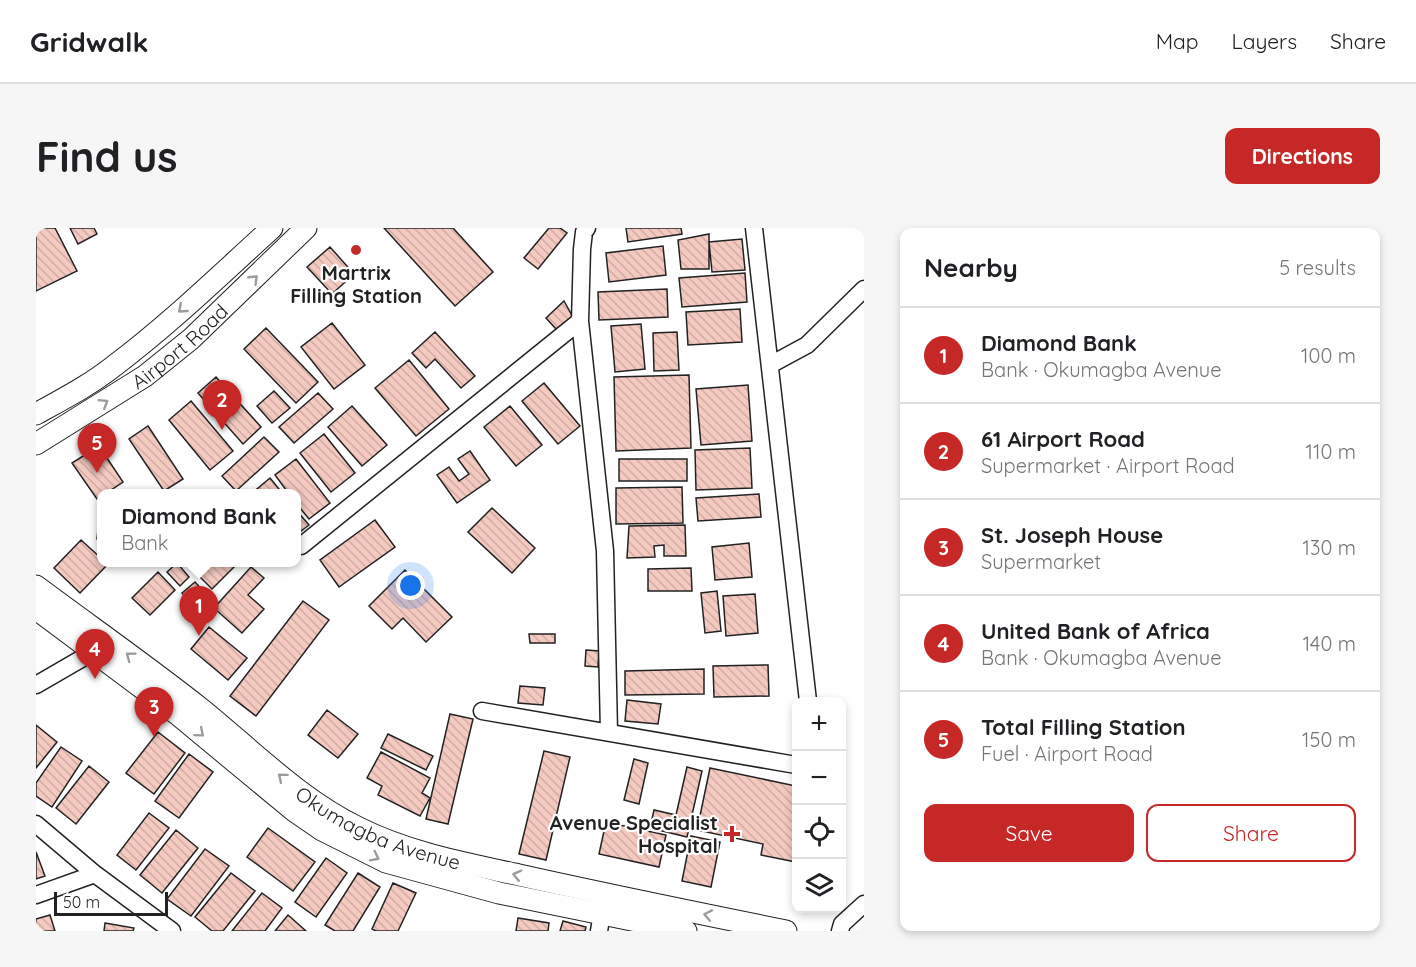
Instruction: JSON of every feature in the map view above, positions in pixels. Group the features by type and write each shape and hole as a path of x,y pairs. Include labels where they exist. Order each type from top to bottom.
{"main road":[{"name":"Airport Road","path":"36,414 79,390 113,367 180,311 272,228"},
{"name":"Airport Road","path":"36,444 145,376 191,339 306,228"},
{"name":"Okumagba Avenue","path":"36,586 198,707 300,791 357,828 392,843 439,857 621,898 786,931"},
{"name":"Okumagba Avenue","path":"36,609 177,714 293,810 322,830 386,862 601,922 686,931"}],"street":[{"path":"587,228 584,232 582,249 580,321 605,551 609,732"},
{"path":"754,228 807,697"},
{"path":"770,365 807,345 864,289"},
{"path":"302,546 580,321"},
{"path":"36,686 93,652"},
{"path":"482,711 792,764"},
{"path":"36,824 95,874 172,931"},
{"path":"36,895 95,874"},
{"path":"840,921 864,904"}],"building":[{"path":"36,228 55,228 77,271 36,291"},
{"path":"70,228 94,228 97,234 78,244"},
{"path":"384,228 453,228 493,272 455,306"},
{"path":"549,228 560,228 567,233 538,269 524,258"},
{"path":"626,228 681,228 682,234 628,242"},
{"path":"709,234 709,269 681,269 678,240"},
{"path":"742,239 745,270 712,272 709,242"},
{"path":"663,246 666,275 609,282 606,253"},
{"path":"330,247 354,274 332,294 307,267"},
{"path":"745,273 747,302 682,307 679,278"},
{"path":"667,289 668,317 599,320 598,292"},
{"path":"564,301 574,319 556,329 546,318"},
{"path":"740,309 742,342 688,345 686,312"},
{"path":"332,323 365,365 334,389 301,347"},
{"path":"641,324 645,369 615,372 611,326"},
{"path":"266,328 318,382 296,403 244,349"},
{"path":"435,332 475,376 461,388 435,359 426,368 412,353"},
{"path":"677,332 679,370 654,371 653,333"},
{"path":"409,360 449,409 416,436 375,388"},
{"path":"689,375 691,448 616,451 614,377"},
{"path":"216,377 261,427 243,444 198,393"},
{"path":"544,383 580,426 558,444 522,401"},
{"path":"748,385 752,441 701,445 696,389"},
{"path":"274,391 290,408 272,423 257,406"},
{"path":"318,393 333,409 294,443 279,427"},
{"path":"191,401 233,451 210,470 169,420"},
{"path":"352,406 387,445 362,466 328,427"},
{"path":"510,406 542,445 516,466 484,427"},
{"path":"148,426 183,479 167,489 163,489 129,439"},
{"path":"324,434 355,473 331,492 300,453"},
{"path":"264,437 279,452 238,489 234,489 222,476"},
{"path":"99,446 123,482 112,489 97,489 97,499 72,463"},
{"path":"750,448 752,488 696,490 695,450"},
{"path":"470,451 490,480 457,503 437,475 449,467 459,481 469,474 458,459"},
{"path":"296,459 330,503 309,519 301,509 301,489 285,489 275,475"},
{"path":"619,459 687,459 687,481 619,481"},
{"path":"270,478 279,489 257,489"},
{"path":"682,487 683,523 616,524 616,488"},
{"path":"759,494 761,517 698,521 696,498"},
{"path":"492,508 535,548 512,573 468,532"},
{"path":"301,516 309,525 301,531"},
{"path":"375,520 395,547 339,587 320,560"},
{"path":"685,525 686,556 664,556 664,545 654,546 655,557 627,558 629,526"},
{"path":"81,540 97,554 97,567 105,567 80,593 54,568"},
{"path":"749,543 752,577 715,580 712,547"},
{"path":"173,567 180,567 189,577 180,586 167,572"},
{"path":"190,567 234,567 212,589"},
{"path":"251,567 264,578 248,595 264,609 242,633 214,608"},
{"path":"691,568 692,591 648,591 648,569"},
{"path":"405,570 452,617 426,642 403,618 392,629 369,606"},
{"path":"158,572 175,590 150,615 132,598"},
{"path":"195,582 207,595 194,607 182,593"},
{"path":"717,591 721,631 705,633 701,593"},
{"path":"755,594 758,633 726,636 723,596"},
{"path":"303,601 329,620 256,716 230,696"},
{"path":"209,627 247,658 228,680 191,649"},
{"path":"529,634 555,634 555,643 530,643"},
{"path":"586,650 599,651 598,667 585,666"},
{"path":"768,665 769,696 714,697 713,666"},
{"path":"704,669 704,694 625,695 625,671"},
{"path":"520,686 545,688 543,705 518,703"},
{"path":"627,700 661,704 658,724 625,721"},
{"path":"327,710 358,734 338,758 308,735"},
{"path":"450,714 473,719 448,824 426,819"},
{"path":"36,725 57,742 36,768"},
{"path":"158,732 185,753 154,794 126,773"},
{"path":"388,734 433,756 426,770 381,748"},
{"path":"61,747 82,761 52,807 36,796 36,783"},
{"path":"544,751 570,757 546,860 519,854"},
{"path":"381,752 430,778 422,793 430,798 420,816 378,795 382,786 367,778"},
{"path":"189,754 213,772 179,818 155,801"},
{"path":"634,759 648,763 639,804 624,800"},
{"path":"89,766 109,782 76,824 56,808"},
{"path":"687,767 702,771 687,837 650,828 654,810 676,815"},
{"path":"710,768 792,785 792,861 761,855 763,844 697,830"},
{"path":"149,813 169,828 136,870 117,855"},
{"path":"606,822 666,835 659,867 599,854"},
{"path":"268,828 315,862 293,891 247,857"},
{"path":"176,830 198,848 162,893 140,875"},
{"path":"691,836 720,842 711,887 682,881"},
{"path":"205,849 229,866 191,916 167,899"},
{"path":"36,852 45,876 36,879"},
{"path":"326,858 347,873 316,917 295,902"},
{"path":"231,873 255,891 223,931 212,931 195,917"},
{"path":"358,873 380,887 353,931 335,931 325,925"},
{"path":"393,883 416,893 398,931 376,931 372,929"},
{"path":"262,893 282,908 265,931 232,931"},
{"path":"50,915 55,931 36,931 36,919"},
{"path":"288,915 306,931 275,931"},
{"path":"518,918 549,923 548,931 516,931"},
{"path":"563,921 586,927 585,931 560,931"},
{"path":"105,923 134,928 133,931 104,931"}],"place":[{"name":"Martrix Filling Station","path":"356,250"},
{"name":"61 Airport Road","path":"222,430"},
{"name":"Total Filling Station","path":"97,473"},
{"name":"Diamond Bank","path":"199,636"},
{"name":"United Bank of Africa","path":"95,679"},
{"name":"St. Joseph House","path":"154,737"},
{"name":"Avenue Specialist Hospital","path":"732,834"}]}
